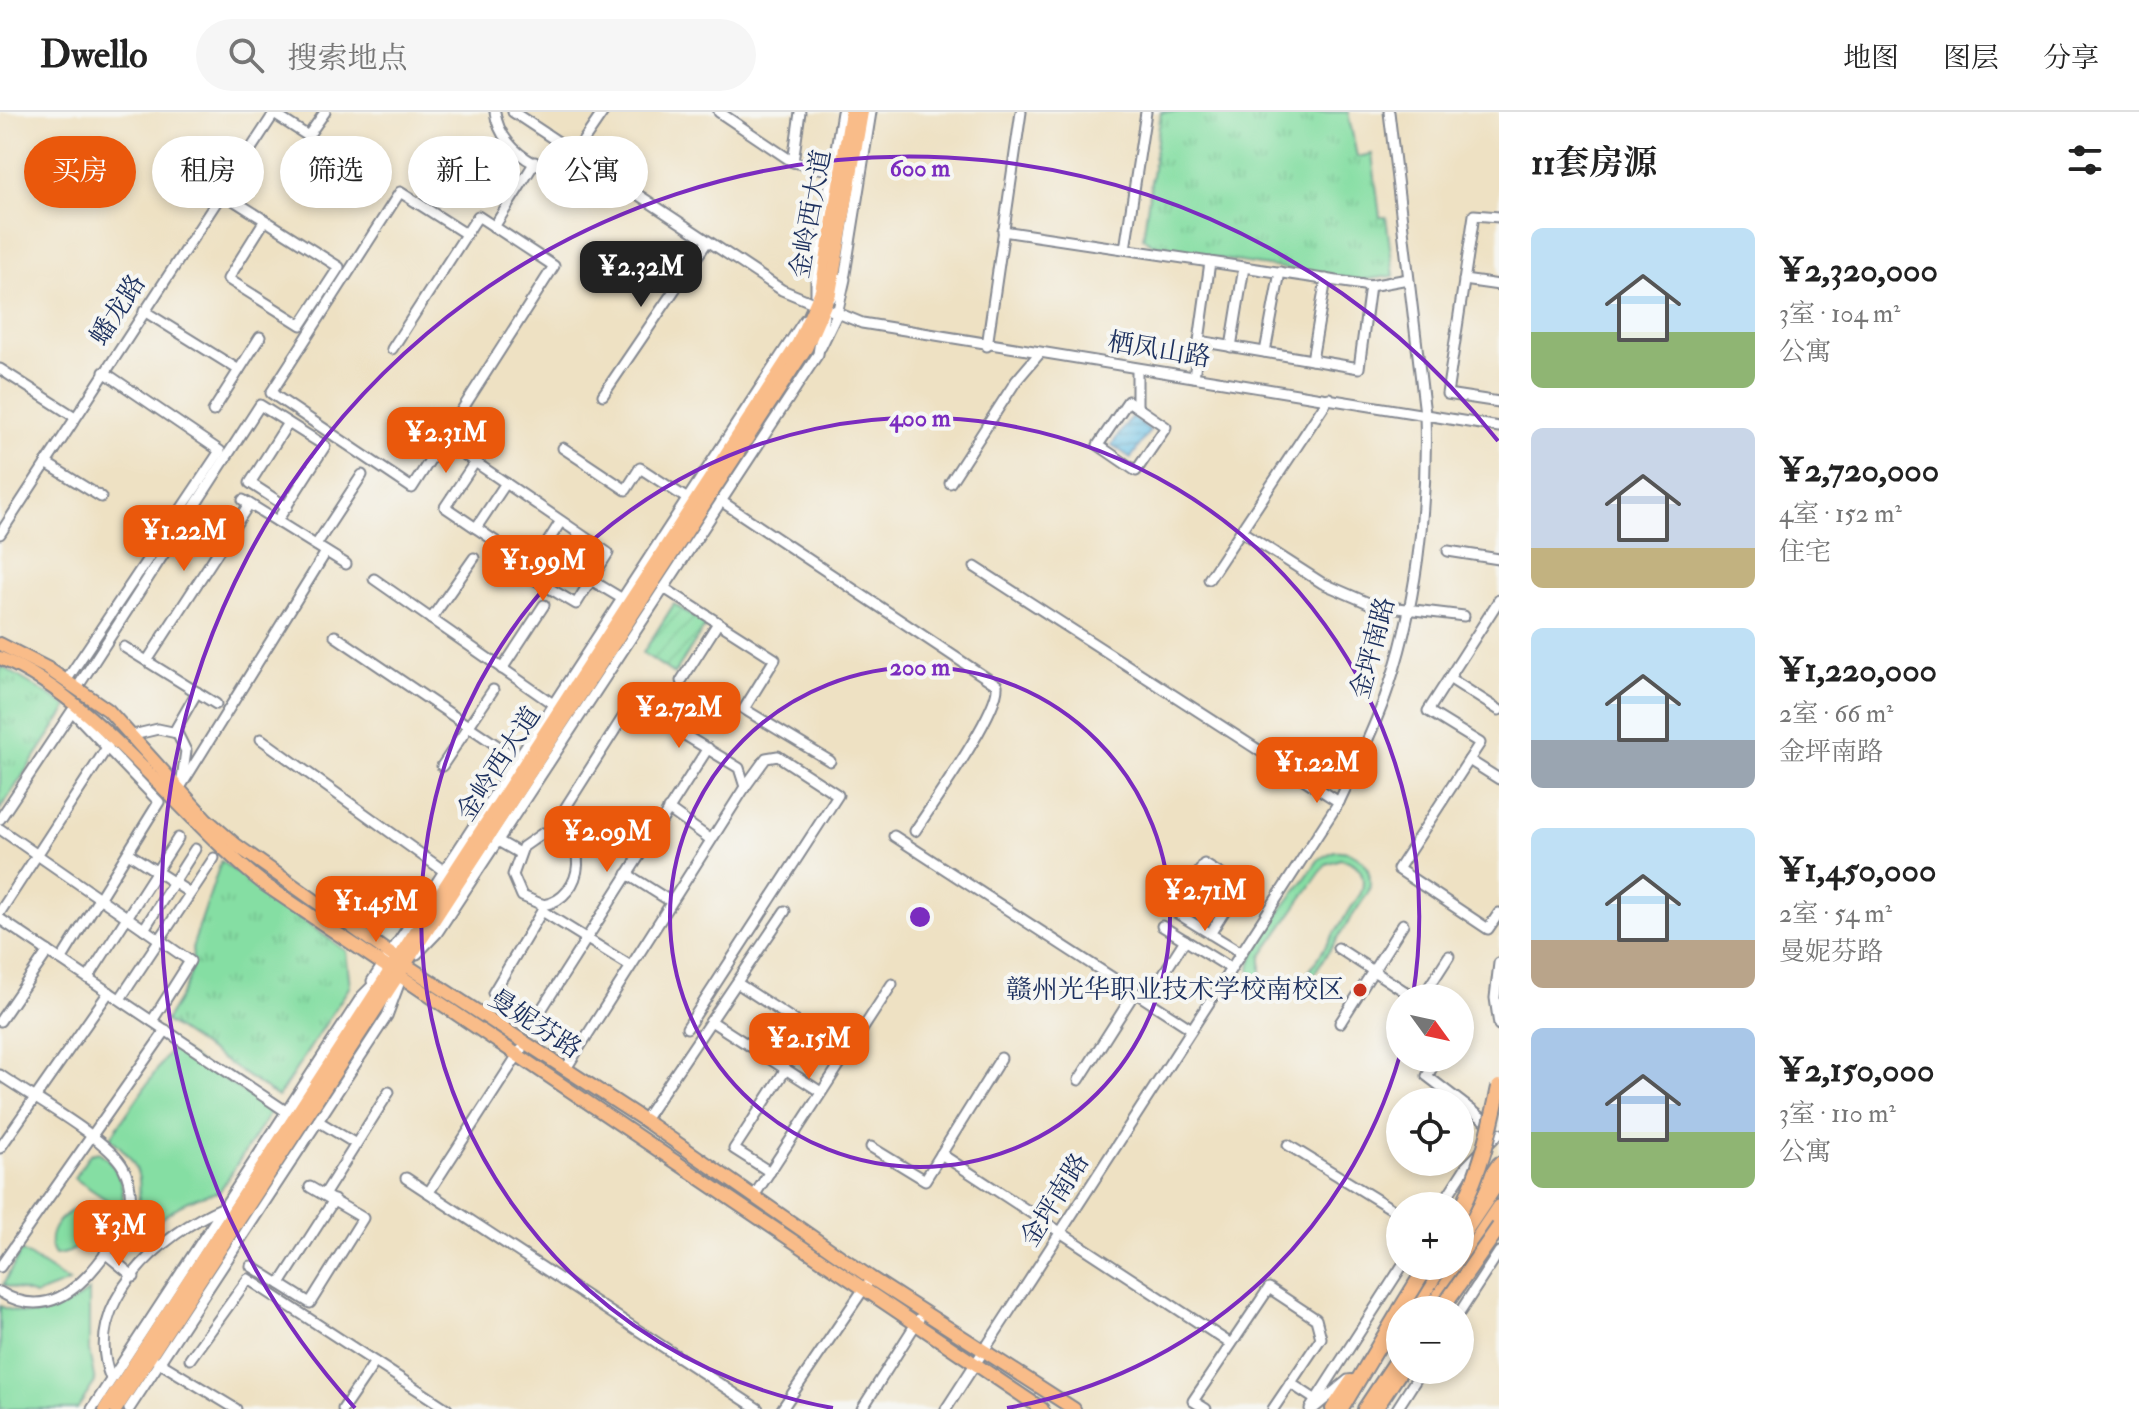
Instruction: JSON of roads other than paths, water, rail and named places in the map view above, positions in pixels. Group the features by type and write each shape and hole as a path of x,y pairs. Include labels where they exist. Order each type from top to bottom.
{"highway":[{"path":"1470,1192 1490,1137 1499,1087"},
{"path":"1474,1217 1499,1180"},
{"path":"1474,1245 1499,1207"},
{"path":"1451,1296 1499,1225"},
{"path":"1344,1409 1386,1335"},
{"path":"1344,1409 1386,1348"},
{"path":"1367,1409 1386,1378"},
{"path":"1367,1409 1388,1384"}],"main road":[{"name":"金岭西大道","path":"821,307 851,112"},
{"name":"金岭西大道","path":"116,1409 155,1360 398,968 806,348 837,263 862,112"},
{"name":"曼妮芬路","path":"0,644 71,684 108,710 181,786 206,819 398,968"},
{"name":"曼妮芬路","path":"0,658 49,684 90,717 223,852 920,1318 983,1351 1074,1409"},
{"name":"金岭西大道","path":"105,1409 291,1115 398,968"},
{"name":"曼妮芬路","path":"521,1049 565,1070 644,1120 754,1196 867,1283"},
{"path":"1474,1200 1499,1163"},
{"path":"1332,1409 1419,1280"},
{"name":"曼妮芬路","path":"920,1318 975,1364 1042,1409"},
{"path":"1376,1409 1393,1384"}],"street":[{"path":"274,113 308,136 325,112"},
{"path":"494,227 535,162 507,142 495,112"},
{"path":"513,112 549,136"},
{"path":"587,136 603,112"},
{"path":"719,112 793,162 832,171"},
{"path":"793,162 800,112"},
{"path":"92,1409 224,1207 291,1115 362,996 437,933 818,354 821,307 816,270 842,112"},
{"path":"129,1409 155,1360 387,1016 398,968 418,911 788,341 821,307 845,274 871,112"},
{"path":"987,346 1021,112"},
{"path":"1125,249 1146,112"},
{"name":"金坪南路","path":"946,1409 1339,802 1385,698 1407,609 1426,450 1425,414 1389,112"},
{"name":"蟠龙路","path":"259,136 274,113"},
{"path":"392,349 478,216 554,266 412,488 271,393 400,192 466,234"},
{"path":"648,201 782,290 821,307"},
{"name":"蟠龙路","path":"0,534 212,208"},
{"path":"246,208 265,220 339,267 301,325 228,279 265,220"},
{"path":"1499,217 1474,215 1447,394 1499,402"},
{"path":"1003,231 1370,286 1408,279"},
{"path":"603,395 707,242"},
{"path":"1194,377 1210,262"},
{"path":"1231,347 1244,267"},
{"path":"1265,352 1280,272"},
{"path":"1312,360 1326,279"},
{"path":"1464,280 1499,285"},
{"path":"1199,341 1359,368 1370,286"},
{"name":"栖凤山路","path":"821,307 886,328 987,346 1499,427"},
{"path":"144,311 239,370"},
{"path":"213,411 260,337"},
{"path":"950,483 1016,381 1039,354"},
{"path":"0,369 75,417"},
{"path":"1137,369 1137,407"},
{"path":"71,684 220,451 104,372"},
{"path":"1209,579 1329,398"},
{"path":"1128,401 1137,407 1166,427 1136,471 1098,445 1128,401"},
{"path":"71,684 260,405 325,446 277,521"},
{"path":"287,507 250,483 288,423"},
{"path":"563,448 626,490 640,468 686,498"},
{"path":"456,449 608,553 576,604 527,575 561,521"},
{"path":"475,462 445,507 532,566"},
{"path":"46,463 101,497"},
{"path":"316,545 362,475"},
{"path":"476,528 506,483"},
{"path":"721,501 997,685 998,694 973,741 915,831"},
{"path":"147,661 246,502 346,564"},
{"path":"1241,531 1322,583 1373,605 1464,616"},
{"path":"1448,551 1499,559"},
{"path":"181,786 326,552"},
{"path":"431,619 474,558"},
{"path":"975,567 1339,802"},
{"path":"374,579 553,704"},
{"path":"591,580 621,598"},
{"path":"664,588 775,659 744,709 830,761"},
{"path":"1499,600 1428,711 1480,743 1398,869 1488,929 1499,913"},
{"path":"502,669 544,605"},
{"path":"681,681 718,623"},
{"path":"335,636 517,759"},
{"path":"124,647 216,704"},
{"path":"1449,678 1499,710"},
{"path":"442,766 493,690"},
{"path":"174,732 197,692"},
{"path":"629,965 526,900 515,886 513,875 519,853 533,837 550,832 632,703 739,768 744,773 745,787"},
{"path":"0,819 72,711 159,802 61,960"},
{"path":"133,735 152,729 174,732 186,751 181,786"},
{"path":"261,739 444,871"},
{"path":"0,912 108,746"},
{"path":"550,832 572,843 579,865 565,895 542,908 493,993 536,1018 708,748"},
{"path":"565,1070 745,787 766,758 778,756 838,795 687,1028"},
{"path":"1469,760 1499,779"},
{"path":"668,809 710,839"},
{"path":"0,832 190,961 152,1021"},
{"path":"894,836 1190,1028"},
{"path":"88,978 178,838"},
{"path":"498,841 519,853"},
{"path":"144,929 195,849"},
{"path":"128,853 190,893"},
{"path":"120,999 214,858"},
{"path":"1210,934 1240,886 1204,864 1175,912 1210,934 1240,952"},
{"path":"627,874 670,901"},
{"path":"644,1120 785,911"},
{"path":"0,919 291,1115"},
{"path":"1340,1023 1403,924"},
{"path":"1162,926 1230,968"},
{"path":"1157,984 1185,940"},
{"path":"1338,948 1393,984"},
{"path":"0,1021 48,951"},
{"path":"1431,984 1449,956"},
{"path":"1499,963 1495,998 1499,1025"},
{"path":"737,983 846,1054"},
{"path":"754,1196 892,984"},
{"path":"0,1148 109,992"},
{"path":"1079,1080 1135,992"},
{"path":"711,1021 821,1092"},
{"path":"0,1267 166,1030"},
{"path":"429,1192 521,1049"},
{"path":"871,1147 925,1180 1001,1058"},
{"path":"770,1172 734,1149 786,1069"},
{"path":"1429,1072 1427,1076 1491,1125"},
{"path":"0,1075 91,1137 118,1160 130,1191 128,1217 80,1286 57,1300 24,1302 0,1292"},
{"path":"280,1284 356,1144 389,1092"},
{"path":"1474,1154 1499,1111"},
{"path":"318,1121 356,1144"},
{"path":"1474,1159 1499,1133"},
{"path":"1288,1145 1386,1205"},
{"path":"941,1154 1231,1344"},
{"path":"406,1178 758,1409"},
{"path":"251,1266 310,1303 363,1218 310,1187"},
{"path":"111,1379 103,1351 106,1323 116,1299 175,1234 224,1207"},
{"path":"1470,1296 1499,1252"},
{"path":"105,1253 134,1277"},
{"path":"190,1359 248,1279 447,1409"},
{"path":"1313,1406 1393,1280"},
{"path":"782,1409 867,1283"},
{"path":"1206,1409 1193,1401 1269,1288 1316,1319 1321,1338 1273,1409"},
{"path":"862,1409 920,1318"},
{"path":"155,1360 236,1409"},
{"path":"343,1409 375,1362"},
{"path":"1313,1406 1357,1372"},
{"path":"1290,1383 1313,1406"},
{"path":"1397,1409 1413,1384"},
{"path":"1383,1409 1391,1387"}],"water":[{"path":"1131,417 1150,430 1131,458 1112,445"}],"place":[{"name":"赣州光华职业技术学校南校区","path":"1360,990"}]}
